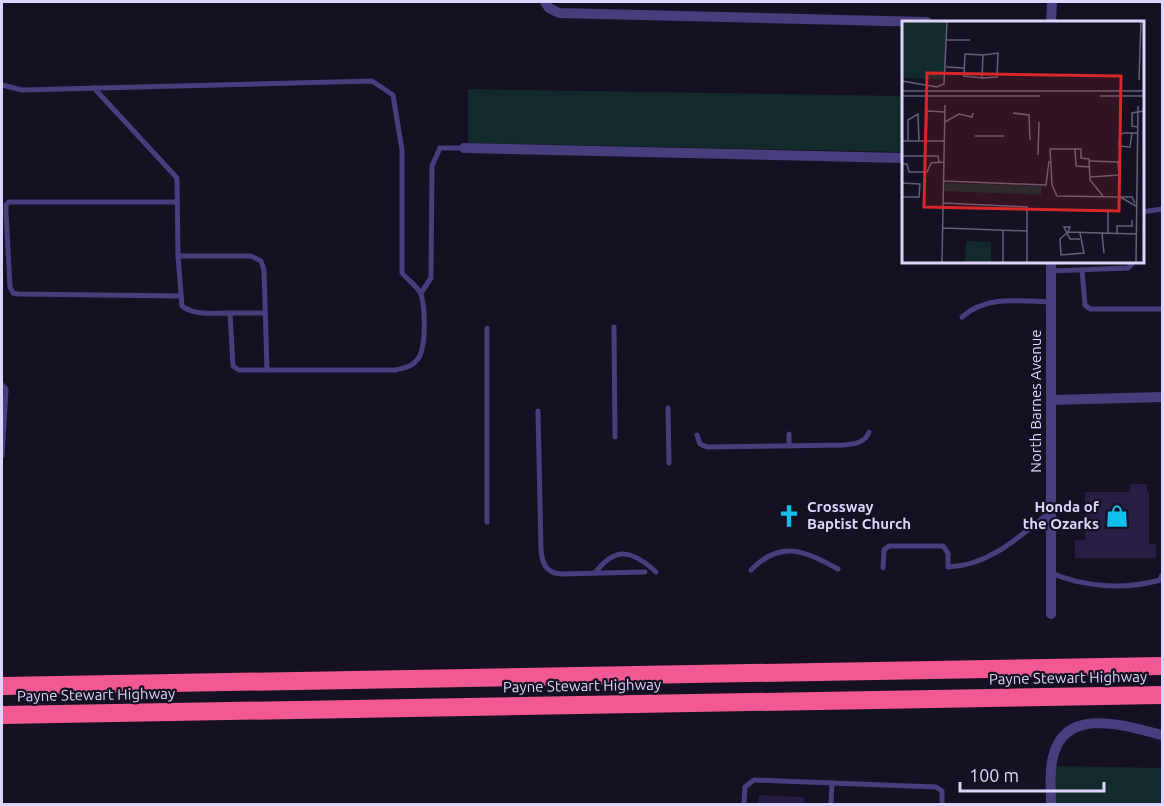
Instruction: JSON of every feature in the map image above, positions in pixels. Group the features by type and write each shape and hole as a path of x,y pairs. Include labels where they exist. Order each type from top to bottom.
{"highway":[{"name":"Payne Stewart Highway","path":"2,686 1162,666"},
{"name":"Payne Stewart Highway","path":"2,715 1162,695"}],"street":[{"path":"1052,2 1052,21"},
{"path":"545,3 559,13 902,21"},
{"path":"464,148 902,158"},
{"name":"North Barnes Avenue","path":"1051,266 1051,614"},
{"path":"1051,400 1162,398"},
{"path":"1051,804 1053,755 1060,740 1072,729 1081,725 1108,723 1162,735"}],"lane":[{"path":"2,85 22,90 372,81 393,95 402,150 402,273 421,293 425,337 417,360 410,366 395,370 238,370 233,366 230,314"},
{"path":"94,88 177,178 178,256 182,306 188,311 230,314 265,312"},
{"path":"421,293 431,278 432,166 440,148 464,148"},
{"path":"177,202 9,202 6,205 6,212 10,287 13,292 18,294 180,296"},
{"path":"1143,212 1162,209"},
{"path":"178,256 257,258 261,261 264,270 267,370"},
{"path":"1051,266 1082,270 1128,268 1134,262"},
{"path":"1082,270 1085,305 1090,309 1162,309"},
{"path":"962,318 976,307 993,302 1051,302"},
{"path":"614,327 615,437"},
{"path":"487,328 487,522"},
{"path":"2,385 6,389 2,456"},
{"path":"668,408 669,463"},
{"path":"538,411 541,550 548,570 555,573 645,572"},
{"path":"697,435 700,444 707,447 789,446 854,444 866,438 869,432"},
{"path":"789,434 789,446"},
{"path":"883,568 885,548 930,545 945,547 948,553 948,567 966,565 1000,550 1051,511"},
{"path":"751,570 766,557 781,551 808,554 838,569"},
{"path":"595,573 610,558 626,554 642,560 656,572"},
{"path":"1051,573 1082,584 1100,585 1142,585 1160,580 1162,575"},
{"path":"744,804 745,787 754,780 936,786 942,791 942,804"},
{"path":"831,804 832,783"}],"green space":[{"path":"468,89 902,96 902,152 468,143"},
{"path":"1056,766 1162,768 1162,804 1055,804"}],"building":[{"name":"Honda of the Ozarks","path":"1130,484 1147,484 1149,544 1156,544 1156,558 1075,558 1075,540 1085,540 1085,492 1130,492"},
{"path":"759,795 804,797 804,804 759,804"}],"place":[{"name":"Crossway Baptist Church","path":"789,516"},
{"name":"Honda of the Ozarks","path":"1117,516"}]}
